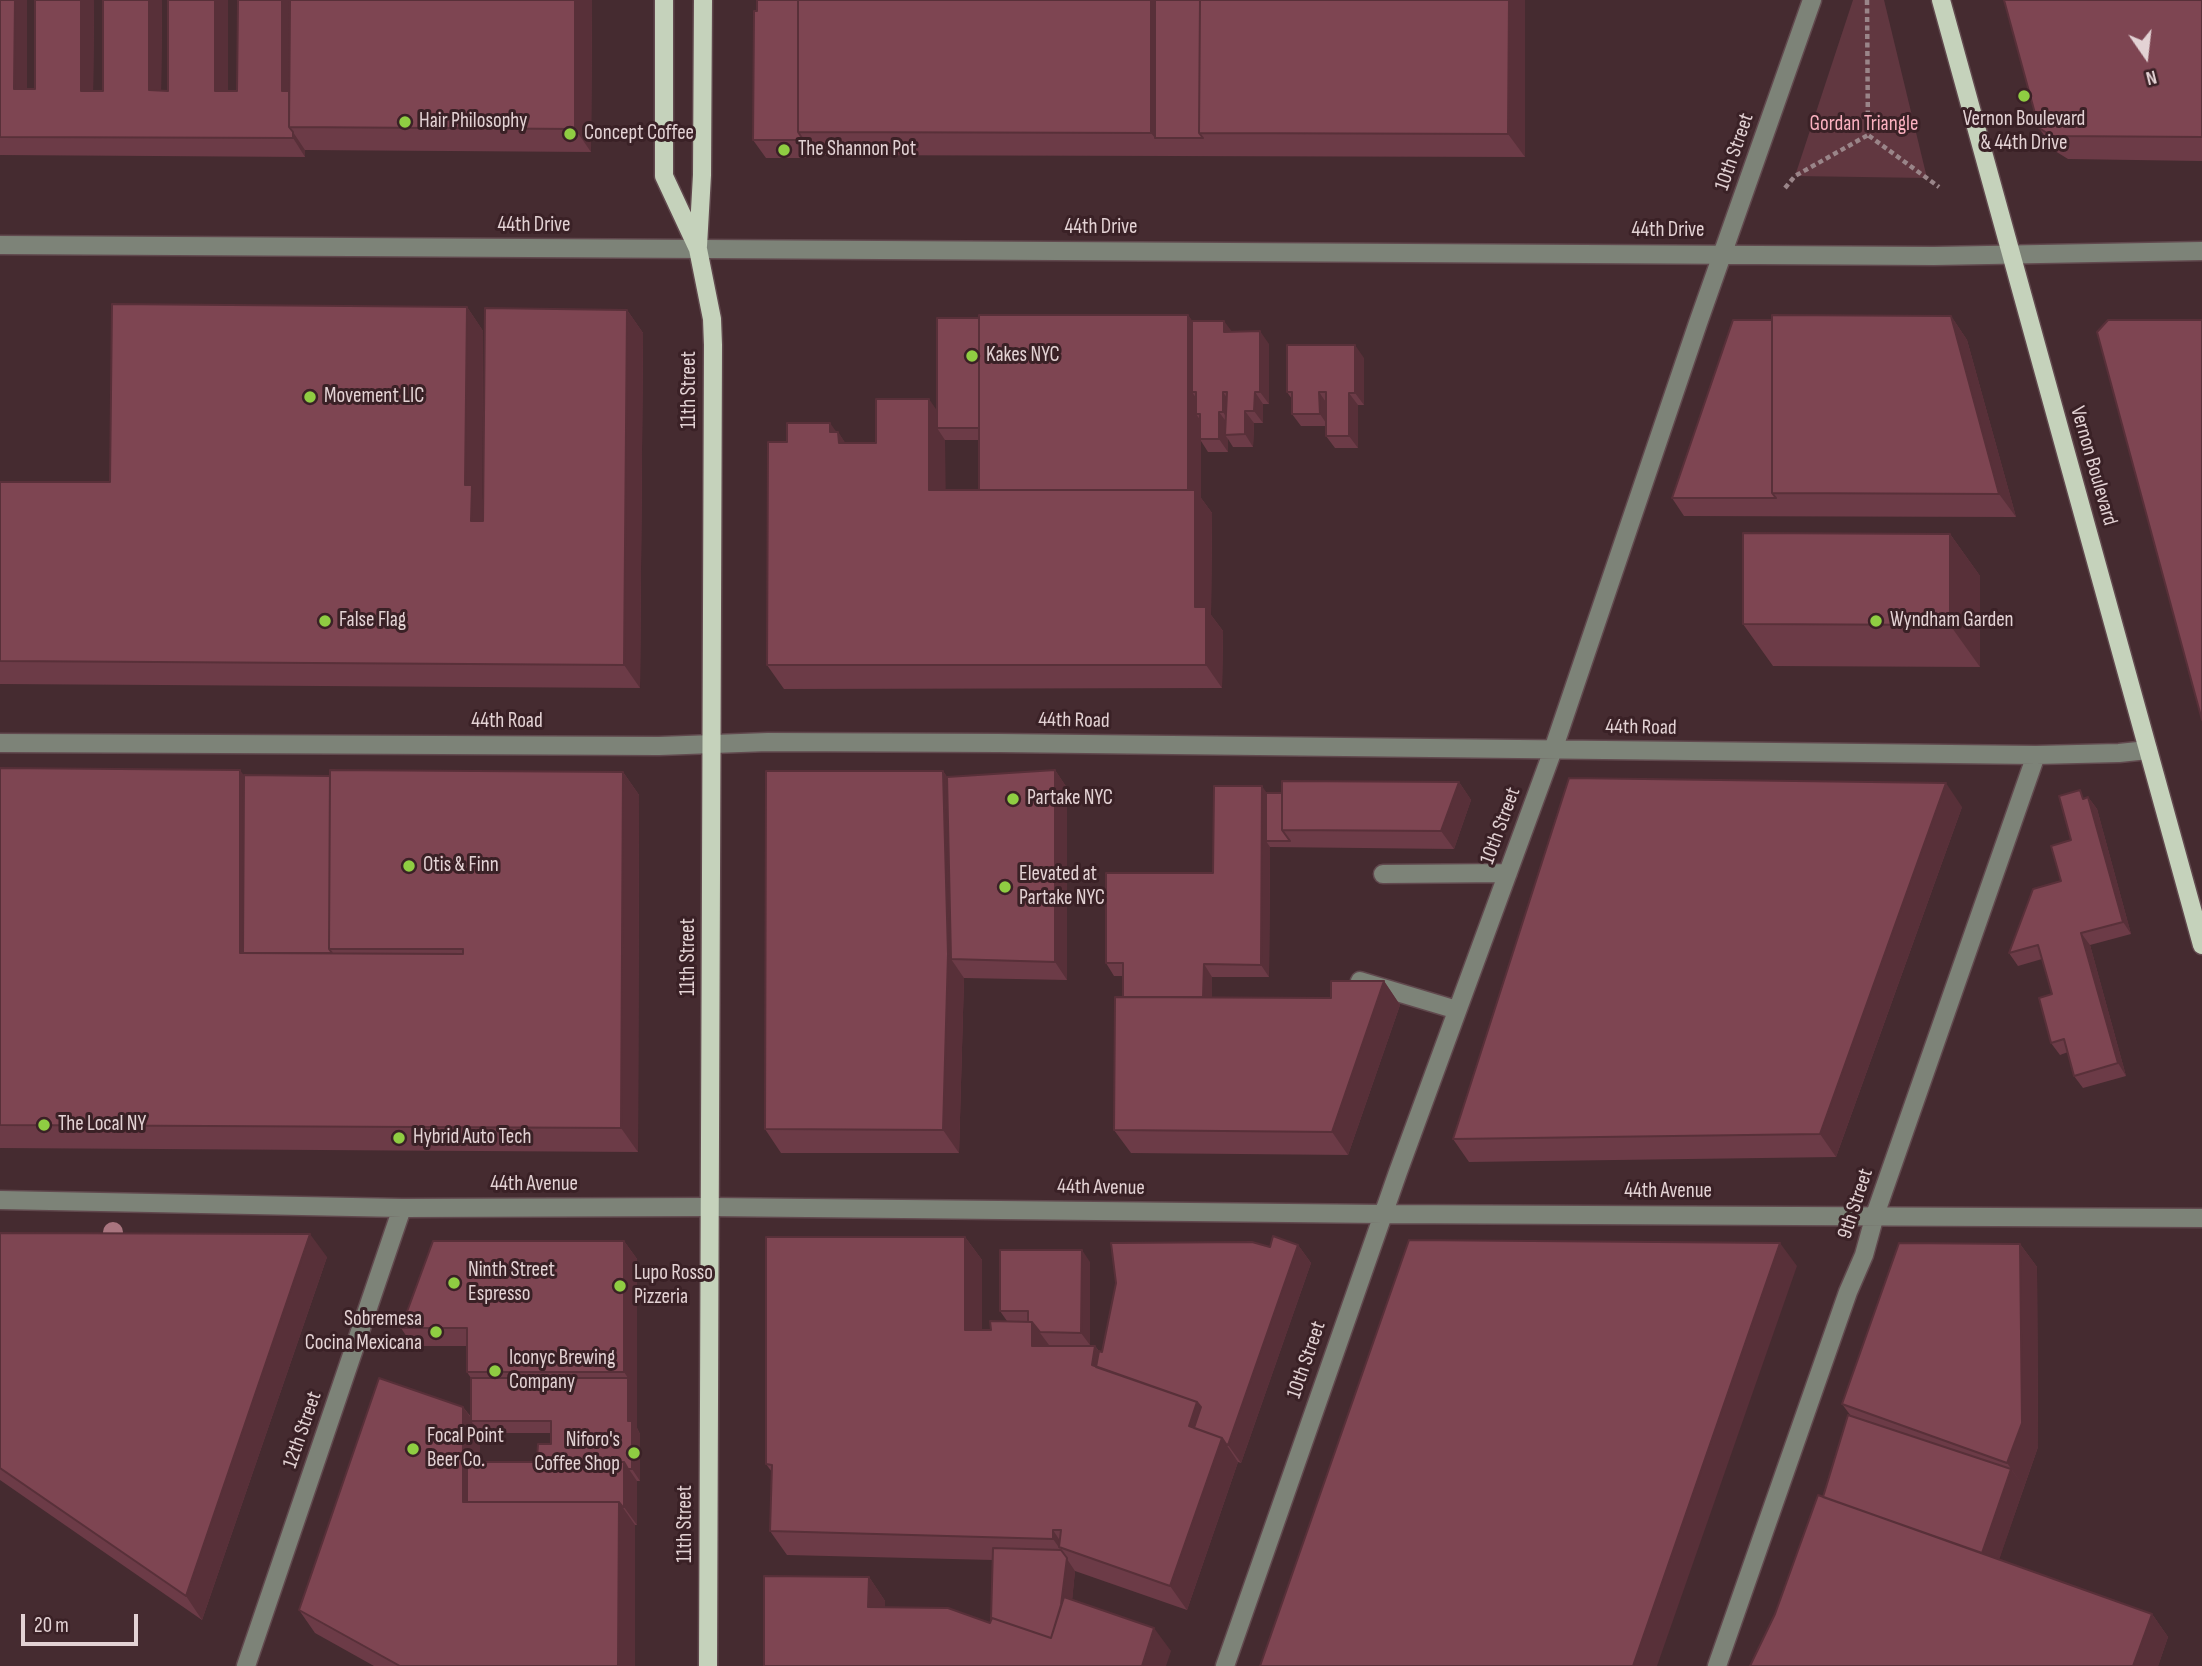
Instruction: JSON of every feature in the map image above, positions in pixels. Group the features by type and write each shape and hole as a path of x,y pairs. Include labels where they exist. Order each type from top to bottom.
{"main road":[{"name":"11th Street","path":"664,0 664,176 698,249 712,319 713,345 708,1666"},
{"name":"11th Street","path":"698,249 702,175 703,0"},
{"name":"Vernon Boulevard","path":"1941,0 2202,945"}],"street":[{"name":"10th Street","path":"1225,1666 1383,1214 1553,750 1698,323 1812,0"},
{"name":"44th Drive","path":"0,245 2011,255 2202,251"},
{"name":"44th Road","path":"0,743 645,746 768,742 999,743 2036,755 2148,750"},
{"name":"9th Street","path":"1717,1666 1848,1292 1864,1255 1875,1215 2036,755"},
{"path":"1383,874 1508,873"},
{"path":"1360,981 1457,1010"},
{"name":"44th Avenue","path":"0,1199 401,1208 711,1207 2202,1218"},
{"name":"12th Street","path":"252,1664 401,1208"}],"path":[{"path":"1867,0 1868,135"},
{"path":"1868,135 1938,187"},
{"path":"1785,188 1795,176 1868,135"}],"green space":[{"name":"Gordan Triangle","path":"1853,0 1884,0 1927,178 1795,176"}],"building":[{"path":"0,0 15,0 14,89 35,89 35,0 81,0 81,91 103,91 103,0 149,0 149,90 168,91 168,0 215,0 215,91 237,91 238,0 282,0 282,91 289,91 289,127 293,138 0,137"},
{"path":"290,0 575,0 575,129 289,127"},
{"path":"757,0 798,0 798,132 802,140 753,140 754,11 757,11"},
{"path":"798,0 1151,0 1151,133 798,132"},
{"path":"1155,0 1200,0 1199,133 1203,138 1155,138"},
{"path":"1200,0 1509,0 1508,134 1199,133"},
{"path":"2004,0 2202,0 2202,137 2052,136 2039,128"},
{"path":"112,304 467,307 465,485 472,485 471,521 483,521 485,308 627,310 624,665 0,661 0,482 110,482"},
{"path":"979,315 1188,315 1188,490 979,490"},
{"path":"1772,315 1951,316 1999,494 1772,493"},
{"path":"937,318 979,318 979,428 937,428"},
{"path":"1733,320 1772,320 1772,493 1776,498 1672,498"},
{"path":"2108,320 2202,320 2202,720 2097,332"},
{"path":"1192,321 1224,321 1224,332 1260,331 1260,392 1255,392 1254,411 1245,411 1245,434 1225,435 1227,392 1223,392 1223,412 1219,412 1219,439 1200,439 1200,414 1196,414 1196,392 1192,392"},
{"path":"1287,345 1355,345 1355,393 1349,393 1349,436 1326,436 1326,392 1319,392 1320,414 1292,414 1292,392 1287,392"},
{"path":"876,399 929,399 929,490 1195,490 1195,607 1206,607 1206,665 767,665 768,442 787,442 787,423 830,423 830,432 838,432 839,443 876,443"},
{"path":"1743,533 1950,534 1950,625 1743,624"},
{"path":"0,768 240,770 240,953 463,954 463,949 329,949 330,770 623,772 621,1128 0,1125"},
{"path":"1055,770 1055,962 951,959 947,777"},
{"path":"766,771 943,771 948,954 943,1130 765,1129"},
{"path":"244,775 330,776 329,949 332,953 243,953"},
{"path":"1569,778 1946,783 1820,1134 1453,1139"},
{"path":"1282,781 1459,782 1441,831 1282,830"},
{"path":"1214,786 1262,786 1261,965 1204,964 1203,997 1123,997 1123,963 1106,963 1106,873 1213,873"},
{"path":"2080,790 2083,799 2088,797 2123,922 2081,933 2118,1063 2074,1076 2064,1039 2051,1043 2039,998 2052,994 2038,945 2009,953 2033,889 2061,881 2051,846 2071,840 2059,796"},
{"path":"1266,793 1282,793 1282,830 1290,841 1266,841"},
{"path":"1331,981 1384,981 1332,1132 1114,1130 1115,997 1331,998"},
{"path":"0,1233 310,1234 186,1596 0,1468"},
{"path":"1273,1236 1298,1245 1228,1445 1222,1438 1194,1428 1201,1407 1197,1402 1096,1367 1099,1351 1102,1352 1116,1283 1111,1243 1252,1242 1270,1247"},
{"path":"766,1237 965,1237 965,1330 991,1330 990,1321 1032,1322 1032,1346 1095,1346 1092,1365 1197,1402 1189,1426 1222,1438 1170,1586 1059,1547 1061,1530 1053,1530 1053,1539 770,1531 772,1465 766,1464"},
{"path":"1409,1240 1780,1243 1633,1666 1260,1666"},
{"path":"433,1241 624,1241 624,1372 467,1372 467,1328 401,1328"},
{"path":"1899,1243 2020,1244 2022,1423 2007,1463 1842,1404"},
{"path":"1000,1250 1082,1250 1081,1333 1040,1332 1032,1322 1028,1322 1028,1311 1000,1311"},
{"path":"379,1378 463,1407 463,1502 619,1502 618,1666 400,1666 299,1610"},
{"path":"471,1378 628,1378 628,1421 632,1421 632,1469 628,1469 624,1462 551,1462 551,1459 537,1459 538,1444 551,1444 551,1421 471,1421"},
{"path":"1848,1415 2011,1469 1982,1553 1823,1497"},
{"path":"467,1462 624,1462 624,1507 619,1502 467,1502"},
{"path":"1818,1495 2152,1614 2133,1666 1750,1666 1775,1614"},
{"path":"993,1548 1061,1550 1067,1558 1061,1605 1051,1638 991,1619"},
{"path":"764,1576 869,1577 868,1607 948,1608 990,1623 992,1618 1051,1638 1064,1597 1154,1628 1142,1666 764,1666"}],"place":[{"name":"Vernon Boulevard & 44th Drive","path":"2024,96"},
{"name":"Hair Philosophy","path":"405,122"},
{"name":"Concept Coffee","path":"570,134"},
{"name":"The Shannon Pot","path":"784,150"},
{"name":"Kakes NYC","path":"972,356"},
{"name":"Movement LIC","path":"310,397"},
{"name":"False Flag","path":"325,621"},
{"name":"Wyndham Garden","path":"1876,621"},
{"name":"Partake NYC","path":"1013,799"},
{"name":"Otis & Finn","path":"409,866"},
{"name":"Elevated at Partake NYC","path":"1005,887"},
{"name":"The Local NY","path":"44,1125"},
{"name":"Hybrid Auto Tech","path":"399,1138"},
{"name":"Ninth Street Espresso","path":"454,1283"},
{"name":"Lupo Rosso Pizzeria","path":"620,1286"},
{"name":"Sobremesa Cocina Mexicana","path":"436,1332"},
{"name":"Iconyc Brewing Company","path":"495,1371"},
{"name":"Focal Point Beer Co.","path":"413,1449"},
{"name":"Niforo's Coffee Shop","path":"634,1453"}]}
